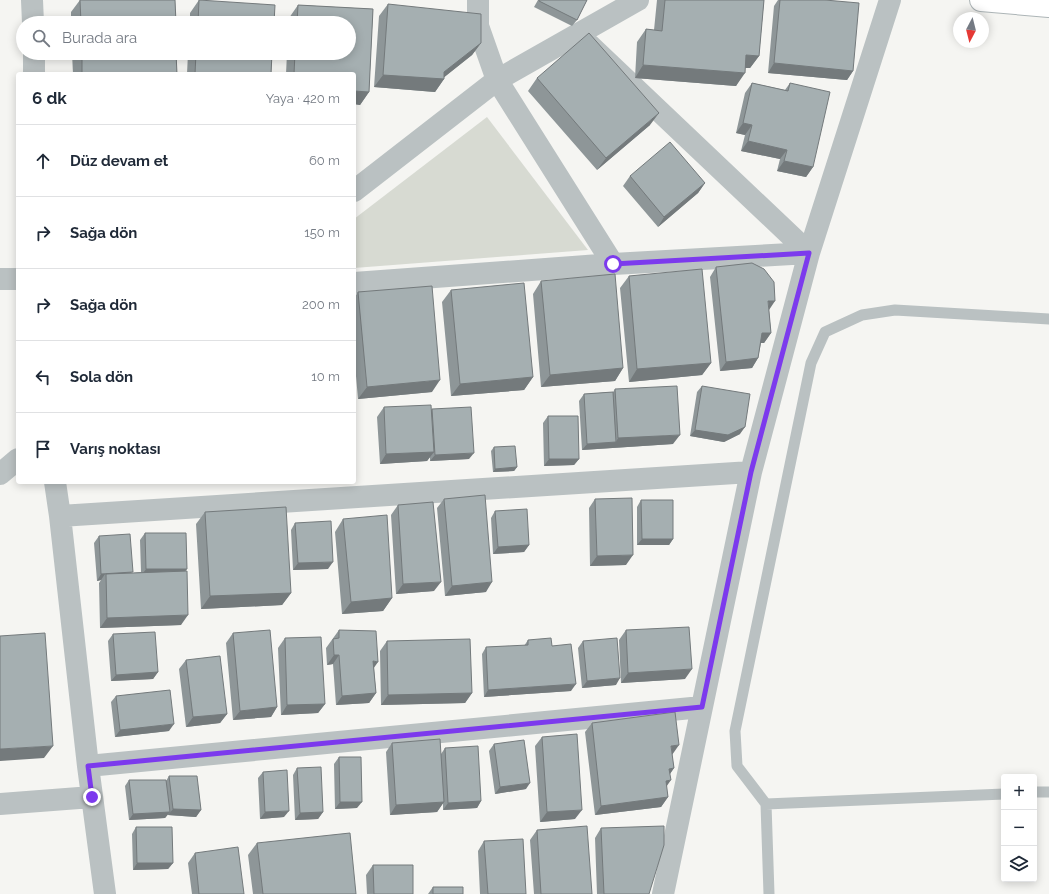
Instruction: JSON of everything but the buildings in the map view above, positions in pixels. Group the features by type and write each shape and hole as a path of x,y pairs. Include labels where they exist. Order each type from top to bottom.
{"main road":[{"path":"981,0 1049,6"}],"street":[{"path":"32,0 33,16"},
{"path":"478,0 478,26 497,80 613,264"},
{"path":"356,189 497,80 638,0"},
{"path":"664,894 751,472 809,253 890,0"},
{"path":"578,34 809,253"},
{"path":"34,60 34,72"},
{"path":"356,283 613,264 809,253"},
{"path":"0,279 16,279"},
{"path":"0,474 16,461"},
{"path":"60,516 751,472"},
{"path":"54,484 60,516 88,766 105,894"},
{"path":"88,766 702,707"},
{"path":"0,804 92,797"}],"lane":[{"path":"769,894 766,804 737,766 735,731 811,363 825,332 862,315 895,310 1049,319"},
{"path":"1037,792 1049,792"},
{"path":"766,804 1001,794"}],"shaded area":[{"path":"487,117 588,250 356,268 356,217"}],"route":[{"path":"92,797 88,766 702,707 751,472 809,253 613,264"}]}
